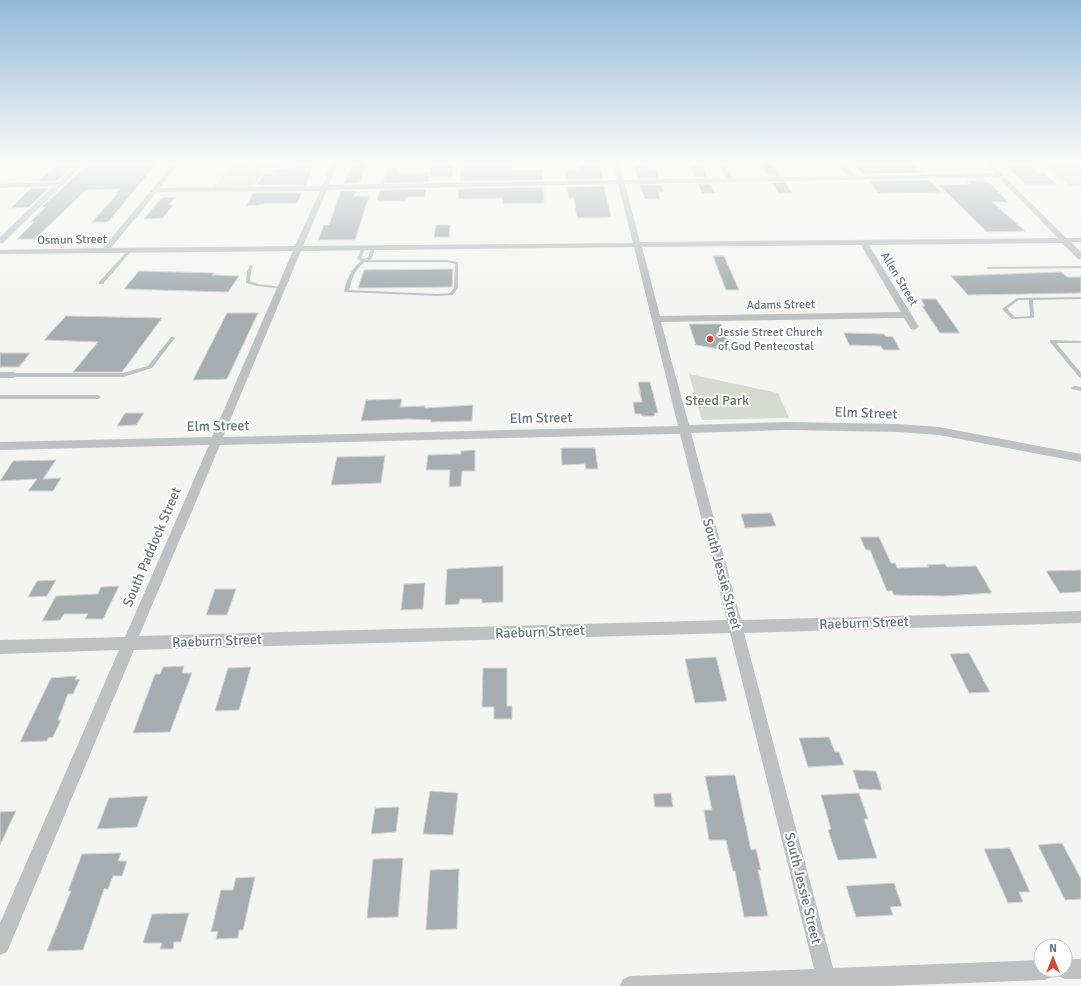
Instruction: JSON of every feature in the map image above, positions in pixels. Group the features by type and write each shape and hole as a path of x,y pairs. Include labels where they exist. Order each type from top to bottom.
{"street":[{"path":"0,241 33,209"},
{"path":"105,251 139,209"},
{"name":"South Paddock Street","path":"0,945 315,209"},
{"name":"South Jessie Street","path":"628,209 827,982"},
{"path":"1033,209 1081,258"},
{"name":"Osmun Street","path":"0,252 1081,240"},
{"name":"Allen Street","path":"864,243 914,327"},
{"name":"Adams Street","path":"656,319 907,315"},
{"path":"0,375 14,375"},
{"name":"Elm Street","path":"0,446 793,426 931,431 1081,458"},
{"name":"Raeburn Street","path":"0,647 1081,617"},
{"path":"630,986 827,982 1033,971"}],"lane":[{"path":"363,248 359,259 364,261 447,261 457,263 456,288 451,294 437,295 346,291 352,272 358,265 364,261 370,258 373,248"},
{"path":"101,283 130,251"},
{"path":"251,266 248,282 257,285 281,288"},
{"path":"988,268 1081,267"},
{"path":"1031,299 1032,317 1014,318 1004,308 1017,299 1081,298"},
{"path":"14,375 123,375 150,367 173,338"},
{"path":"1081,342 1052,341 1081,376"},
{"path":"1074,388 1081,389"},
{"path":"0,397 98,397"}],"green space":[{"name":"Steed Park","path":"689,374 778,393 789,418 702,420"}],"building":[{"path":"44,209 66,209 35,239 17,239 34,222 30,222"},
{"path":"104,209 119,209 108,222 92,222"},
{"path":"152,209 170,209 163,218 144,219"},
{"path":"335,209 365,209 355,240 318,240 324,225 329,225"},
{"path":"576,209 609,209 611,217 577,218"},
{"path":"964,209 1000,209 1025,231 987,232"},
{"path":"436,225 450,225 449,237 434,237"},
{"path":"713,256 724,256 739,290 726,290"},
{"path":"453,269 452,287 358,288 364,270"},
{"path":"139,271 214,273 212,275 239,276 228,292 124,289"},
{"path":"1061,272 1067,277 1081,277 1081,293 968,295 951,276"},
{"path":"921,299 936,299 960,333 940,333 922,306 925,306"},
{"path":"227,313 258,313 227,379 193,380"},
{"path":"66,316 162,318 122,372 73,372 98,342 44,340"},
{"name":"Jessie Street Church of God Pentecostal","path":"689,324 721,324 731,351 696,345"},
{"path":"844,333 884,334 885,336 893,337 900,350 883,350 881,346 849,345"},
{"path":"0,353 30,353 19,367 0,367"},
{"path":"638,382 650,382 658,413 654,413 655,416 642,416 641,414 635,414 633,402 642,402"},
{"path":"402,399 400,407 425,406 425,408 473,405 472,421 430,422 431,420 408,419 361,421 366,400"},
{"path":"125,413 144,413 136,425 117,426"},
{"path":"561,448 595,448 598,469 586,469 585,464 562,465"},
{"path":"475,450 475,471 462,471 461,486 449,487 450,470 426,470 428,455 461,454 461,451"},
{"path":"385,456 381,483 331,485 337,457"},
{"path":"56,460 43,479 61,478 53,491 28,491 37,479 0,481 13,461"},
{"path":"771,513 776,526 745,528 741,514"},
{"path":"860,537 879,537 891,563 895,563 897,568 929,567 927,565 945,564 947,567 976,566 992,593 944,596 894,595 892,591 887,591 870,550 866,550"},
{"path":"503,566 503,602 482,603 482,599 460,599 459,604 445,605 447,569"},
{"path":"1081,570 1081,592 1060,593 1046,571"},
{"path":"56,580 47,596 28,597 37,581"},
{"path":"425,583 423,609 401,610 404,584"},
{"path":"119,586 103,619 85,619 88,614 64,614 60,620 42,621 56,596 98,594 101,587"},
{"path":"215,589 236,589 227,615 206,615"},
{"path":"969,653 990,692 969,693 950,654"},
{"path":"716,657 727,701 695,703 685,659"},
{"path":"184,666 182,673 192,673 170,732 133,733 155,674 160,674 163,667"},
{"path":"251,667 239,710 215,711 228,668"},
{"path":"483,668 507,668 507,706 512,706 512,719 494,719 494,707 482,707"},
{"path":"77,676 75,680 80,679 73,694 68,694 58,720 61,720 53,737 48,738 47,741 20,742 51,678"},
{"path":"829,737 835,752 839,752 844,765 808,767 799,738"},
{"path":"853,770 876,771 882,790 859,789"},
{"path":"735,775 751,850 756,849 761,870 758,870 768,916 744,917 735,871 733,871 726,840 709,840 704,810 712,810 705,776"},
{"path":"430,791 458,793 453,835 423,834"},
{"path":"671,793 673,807 655,807 653,794"},
{"path":"859,793 868,819 864,819 877,858 838,860 828,830 831,829 821,795"},
{"path":"148,796 137,827 97,829 109,798"},
{"path":"399,807 396,832 371,834 375,808"},
{"path":"16,811 0,845 0,812"},
{"path":"1062,843 1081,879 1081,899 1065,900 1038,845"},
{"path":"1010,848 1030,892 1019,892 1023,902 1008,903 984,849"},
{"path":"121,853 118,861 127,861 122,876 113,876 108,889 104,889 83,950 47,951 71,891 68,891 82,854"},
{"path":"403,858 398,917 367,918 373,859"},
{"path":"459,869 457,929 426,930 430,870"},
{"path":"255,877 243,930 239,930 238,938 216,939 218,931 211,932 221,890 233,890 236,878"},
{"path":"894,883 902,906 890,907 893,915 856,917 846,886"},
{"path":"189,913 181,942 174,942 173,949 160,949 162,943 143,943 152,914"}],"place":[{"name":"Jessie Street Church of God Pentecostal","path":"710,339"}]}
